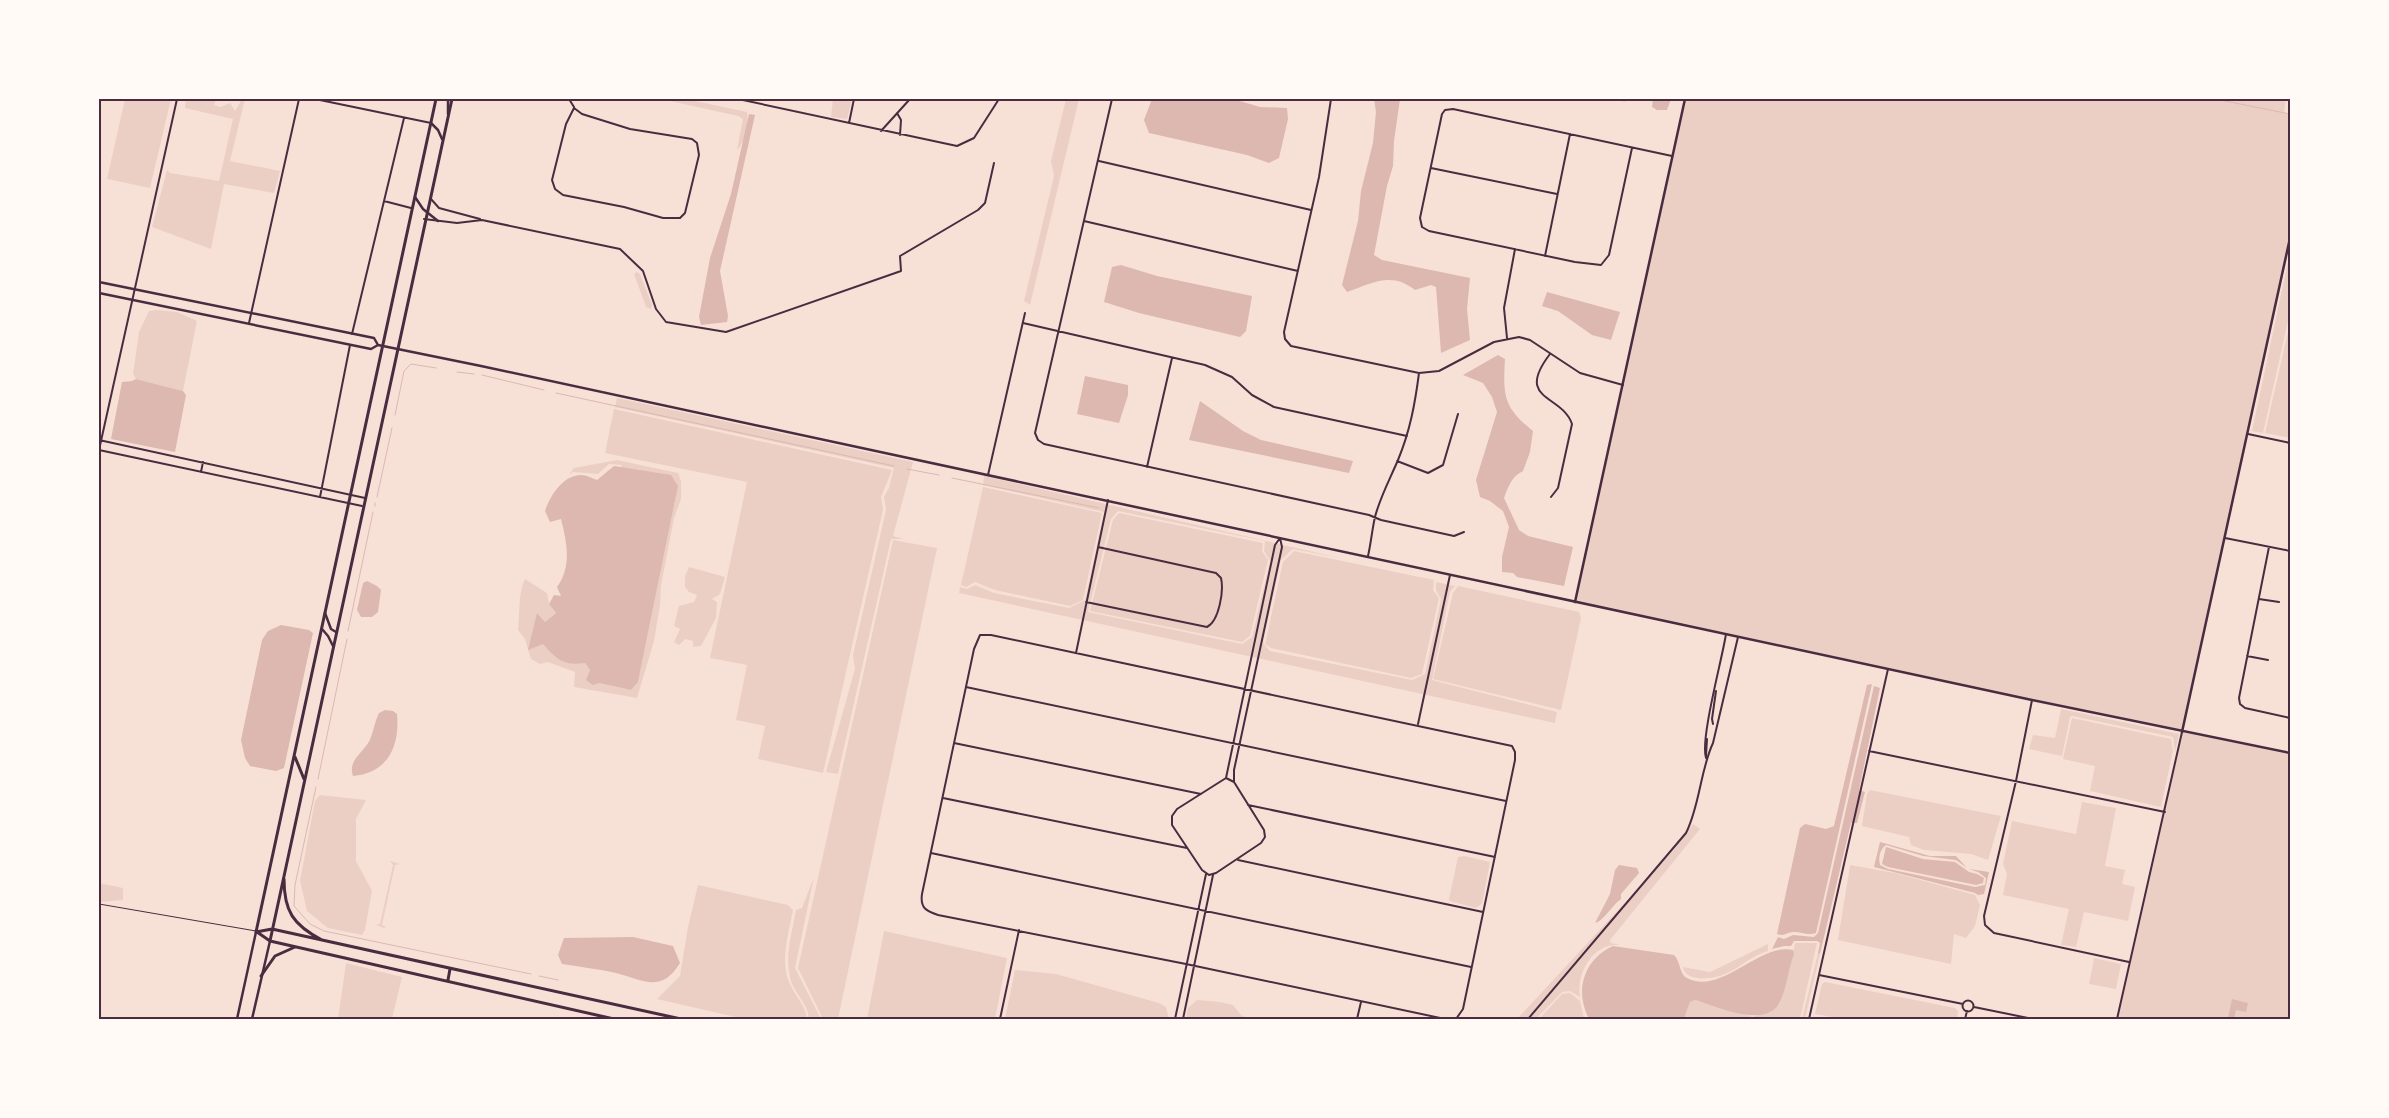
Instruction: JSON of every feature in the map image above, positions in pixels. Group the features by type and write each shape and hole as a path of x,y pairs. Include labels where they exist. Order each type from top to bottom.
{"main road":[{"path":"256,932 349,503 380,345 436,99"},
{"path":"270,941 424,219 452,99"},
{"path":"295,756 304,780"},
{"path":"284,870 284,894 287,909 294,920 307,932 346,952 448,980 614,1019"},
{"path":"256,932 272,929 329,943"},
{"path":"256,932 270,941 450,970 681,1019"},
{"path":"261,976 275,956 296,946"},
{"path":"448,980 450,970"}],"street":[{"path":"176,99 99,450 362,506"},
{"path":"249,323 299,99"},
{"path":"315,99 431,124 438,130 442,138"},
{"path":"448,99 448,114"},
{"path":"569,99 574,108 582,114 630,129 692,139 697,143 699,155 686,212 680,218 663,218 624,207 563,195 555,189 552,180 566,124 574,108"},
{"path":"738,99 957,146 974,138 999,99"},
{"path":"849,124 854,99"},
{"path":"881,131 910,99"},
{"path":"1112,99 1035,433 1038,440 1044,444 1454,536 1464,532"},
{"path":"1331,99 1319,177 1284,332 1285,339 1291,346 1419,373 1439,371 1494,342 1519,337 1530,340 1580,373 1623,384"},
{"path":"1575,602 1685,99"},
{"path":"1632,148 1609,256 1605,263 1598,266 1545,256 1422,227 1420,218 1442,114 1445,110 1453,109 1672,156"},
{"path":"897,113 901,120 900,134"},
{"path":"352,334 404,118"},
{"path":"1545,256 1570,134"},
{"path":"1098,161 1311,210"},
{"path":"430,193 431,199 439,208 482,220 620,249 643,271 656,309 666,322 726,332 901,271 900,256 978,210 985,203 994,163"},
{"path":"1431,168 1557,194"},
{"path":"414,195 419,205 438,221"},
{"path":"384,201 411,208"},
{"path":"424,219 457,223 482,220"},
{"path":"1084,221 1298,271"},
{"path":"2117,1019 2226,538 2290,238"},
{"path":"1507,338 1504,308 1516,249"},
{"path":"99,282 374,338 380,345 396,349 988,474 2182,732 2290,753"},
{"path":"99,293 371,349 380,345"},
{"path":"988,474 1025,313"},
{"path":"1023,324 1219,369 1232,377 1258,399 1274,406 1406,436"},
{"path":"320,497 350,344"},
{"path":"1550,354 1540,368 1537,381 1541,393 1569,414 1572,424 1558,488 1551,497"},
{"path":"1148,467 1172,358"},
{"path":"1368,556 1375,518 1415,407 1419,373"},
{"path":"1397,461 1428,473 1443,465 1458,414"},
{"path":"2248,434 2290,443"},
{"path":"100,440 365,498"},
{"path":"201,472 203,462"},
{"path":"1076,653 1108,500"},
{"path":"1175,1019 1206,874 1172,825 1172,816 1177,809 1226,778 1275,545 1280,538"},
{"path":"1234,782 1239,746 1282,547 1280,538"},
{"path":"2226,538 2290,551"},
{"path":"1086,602 1207,627 1215,619 1223,585 1222,578 1216,573 1098,547"},
{"path":"2269,547 2239,698 2240,704 2248,709 2290,718"},
{"path":"1418,725 1450,574"},
{"path":"1268,578 1275,579"},
{"path":"2259,599 2279,602"},
{"path":"325,614 331,629 336,632"},
{"path":"1258,628 1264,629"},
{"path":"322,629 333,646"},
{"path":"1706,758 1704,752 1708,724 1726,634"},
{"path":"1445,1019 1194,965 928,912 921,905 974,649 980,636 991,635 1251,689 1505,743 1514,749 1516,756 1471,968 1461,1014 1456,1019"},
{"path":"1528,1019 1682,839 1692,821 1706,758 1718,725 1738,637"},
{"path":"2247,656 2268,660"},
{"path":"1809,1019 1888,669"},
{"path":"966,687 1506,802"},
{"path":"1713,724 1716,689"},
{"path":"2032,700 2016,781 1984,916 1985,925 1990,931 2129,962"},
{"path":"1708,724 1718,725"},
{"path":"954,743 1201,794"},
{"path":"1869,751 2165,812"},
{"path":"1206,874 1214,874 1237,860 1261,843 1265,837 1264,830 1234,782 1226,778"},
{"path":"942,798 1187,848"},
{"path":"1248,805 1494,857"},
{"path":"931,853 1471,968"},
{"path":"1237,860 1483,912"},
{"path":"1183,1019 1214,874"},
{"path":"1000,1019 1019,930"},
{"path":"237,1019 256,932"},
{"path":"252,1019 270,941"},
{"path":"1819,975 1963,1004 1970,1001 1974,1007"},
{"path":"1358,1019 1361,1002"},
{"path":"1963,1004 1963,1008 1967,1011"},
{"path":"1965,1019 1967,1011 1974,1007 2034,1019"}],"lane":[{"path":"99,904 256,932"}],"shaded area":[{"path":"125,99 171,99 150,188 107,179"},
{"path":"186,99 216,99 214,105 220,107 230,103 235,111 242,99 245,99 230,161 280,171 274,193 224,184 211,249 152,227 167,170 170,173 219,181 233,119 185,108"},
{"path":"661,99 686,99 747,112 746,132 740,147 737,150 743,119 738,116"},
{"path":"833,99 852,99 847,119 831,117"},
{"path":"1066,99 1079,99 1030,305 1024,301 1054,176 1051,161"},
{"path":"1152,99 1233,99 1260,107 1287,108 1288,119 1279,158 1269,163 1247,155 1149,133 1144,120"},
{"path":"1374,99 1400,99 1394,141 1393,166 1387,186 1374,255 1382,260 1470,278 1467,309 1470,340 1441,353 1436,287 1431,285 1415,290 1398,281 1382,280 1347,292 1342,285 1358,221 1361,191 1373,143 1376,112"},
{"path":"1653,99 1671,99 1667,110 1657,110 1652,107"},
{"path":"1685,99 2286,99 2284,113 2290,114 2290,238 2182,732 1575,602"},
{"path":"749,114 755,115 720,271 728,316 727,322 701,325 699,317 710,258 731,194"},
{"path":"2290,252 2290,312 2263,433 2252,431"},
{"path":"1121,265 1157,276 1252,296 1246,331 1240,337 1139,313 1104,302 1112,267"},
{"path":"637,272 640,274 652,305 651,309 646,307 634,274"},
{"path":"1547,292 1620,312 1611,340 1592,335 1558,311 1542,306"},
{"path":"149,311 177,312 197,321 183,391 136,379 133,374 139,332"},
{"path":"2290,323 2290,438 2265,433"},
{"path":"1498,355 1505,359 1504,382 1510,407 1533,431 1530,452 1523,471 1513,479 1504,498 1519,530 1528,536 1573,547 1564,586 1517,577 1513,573 1502,572 1502,557 1509,527 1503,511 1490,501 1480,497 1476,480 1497,412 1492,397 1483,383 1463,375"},
{"path":"1085,376 1128,385 1128,395 1119,423 1077,414"},
{"path":"136,379 183,391 186,395 175,452 111,439 122,382"},
{"path":"617,398 913,462 893,536 903,539 891,539 838,774 826,772 855,669 853,655 886,510 884,497 889,488 894,468 615,407"},
{"path":"1200,401 1243,431 1261,440 1353,461 1349,473 1189,440"},
{"path":"614,409 892,470 881,497 883,510 823,773 758,759 765,726 736,720 747,665 710,658 747,482 605,453"},
{"path":"617,460 678,473 681,481 681,499 674,518 661,585 654,641 637,698 574,687 575,672 548,662 540,664 531,659 525,639 518,630 520,597 525,579 547,593 549,604 556,613 545,622 537,613 543,644 585,663 599,683 631,690 638,682 675,501 615,477 622,465 609,464 598,474 573,472 568,476 574,468"},
{"path":"614,466 671,475 678,486 638,682 631,690 599,683 593,685 586,680 590,670 585,663 572,664 561,661 543,644 528,650 537,613 545,622 556,613 549,604 554,595 561,596 557,587 565,571 567,554 561,519 550,522 545,511 547,505 558,487 568,479 581,475 597,480"},
{"path":"984,476 1340,558 1293,549 1281,560 1263,643 1270,651 1412,680 1425,674 1441,599 1436,590 1436,582 1455,586 1450,592 1432,680 1557,712 1555,723 959,593 960,587 967,589 975,585 994,593 1069,608 1085,600 1104,512 983,485","holes":["1118,511 1265,541 1264,551 1270,561 1252,637 1242,644 1088,612 1111,519"]},
{"path":"983,487 1102,513 1083,600 1070,606 995,590 975,582 966,587 961,585"},
{"path":"1119,513 1263,543 1262,551 1268,560 1250,636 1242,642 1090,611 1113,520"},
{"path":"893,540 937,548 838,1019 823,1019 798,968"},
{"path":"1294,551 1434,580 1433,590 1439,598 1422,674 1411,678 1271,648 1265,644 1283,562"},
{"path":"689,567 725,577 720,594 712,599 717,602 716,618 701,646 693,647 693,641 685,639 679,645 674,642 680,629 674,626 679,606 694,602 697,595 689,592 685,587 685,576"},
{"path":"367,581 381,590 378,612 372,617 361,617 357,610 363,583"},
{"path":"1458,586 1579,612 1581,618 1561,710 1433,679 1453,593"},
{"path":"281,625 309,630 313,633 284,768 276,771 250,766 245,758 241,740 262,640 268,631"},
{"path":"1872,684 1816,933 1794,932 1782,935 1777,934 1800,828 1805,824 1826,829 1834,826 1867,685"},
{"path":"1874,686 1880,688 1859,790 1865,792 1857,823 1851,823 1820,954 1818,953 1820,943 1817,941 1794,941 1791,946 1772,949 1778,937 1784,939 1793,935 1814,937 1818,933"},
{"path":"2061,709 2179,734 2165,799 2175,752 2173,737 2072,716 2070,717 2062,756 2029,749 2033,735 2055,738"},
{"path":"385,710 393,711 397,714 394,747 383,764 375,770 353,776 352,770 355,760 369,742 379,713"},
{"path":"2072,718 2171,739 2173,751 2161,807 2090,791 2095,766 2063,759"},
{"path":"2182,732 2290,753 2290,1019 2117,1019"},
{"path":"1870,790 2001,816 1988,860 1971,854 1924,850 1911,845 1909,837 1862,826 1867,794"},
{"path":"320,795 366,800 356,819 356,861 372,891 365,930 362,935 328,928 307,911 300,881 315,801"},
{"path":"2082,802 2116,808 2105,866 2125,870 2122,884 2135,887 2128,921 2084,912 2076,947 2061,945 2069,909 2003,895 2007,874 2003,864 2012,821 2076,834"},
{"path":"1693,824 1700,829 1610,940 1611,943 1621,945 1611,945 1603,948 1589,961 1581,978 1580,997 1570,991 1562,992 1536,1019 1517,1019 1673,851"},
{"path":"1880,842 1930,856 1956,856 1967,868 1956,860 1923,856 1886,845 1881,851 1879,862 1880,865 1888,869 1975,887 1985,885 1986,878 1978,872 1969,869 1989,872 1984,894 1978,895 1874,867"},
{"path":"1886,847 1923,859 1955,862 1969,872 1984,878 1983,883 1976,885 1888,867 1882,864"},
{"path":"1464,856 1490,862 1482,904 1475,908 1450,901 1449,899 1458,857"},
{"path":"390,861 400,864 395,865 382,925 386,927 384,928 376,925 380,924 393,865"},
{"path":"1619,865 1637,868 1639,873 1621,894 1621,899 1602,919 1595,923 1610,894 1615,870"},
{"path":"1850,865 1895,873 1975,895 1980,905 1975,926 1966,938 1954,934 1951,964 1838,940"},
{"path":"814,877 795,968 821,1019 809,1019 804,1004 791,981 788,963 789,945 796,910 802,908"},
{"path":"99,883 123,888 123,900 99,902"},
{"path":"698,885 788,905 793,910 786,947 785,966 790,984 805,1010 807,1019 744,1019 657,999 680,976 688,927"},
{"path":"884,931 1007,958 995,1019 867,1019"},
{"path":"633,937 673,946 680,963 673,973 659,982 643,981 616,973 562,964 558,955 564,938"},
{"path":"1795,943 1817,943 1800,1019 1684,1019 1690,1002 1695,1000 1753,1017 1779,1005 1784,993"},
{"path":"1768,944 1768,951 1757,955 1720,976 1694,978 1685,972 1683,967 1710,972"},
{"path":"1613,946 1674,955 1684,976 1700,982 1727,975 1754,960 1780,950 1793,950 1794,954 1780,1002 1773,1010 1764,1014 1740,1014 1695,1000 1690,1002 1684,1019 1589,1019 1582,998 1582,987 1585,977 1595,959"},
{"path":"1818,953 1820,954 1805,1019 1802,1019"},
{"path":"2094,958 2121,964 2116,989 2089,984"},
{"path":"346,963 402,977 392,1019 338,1019"},
{"path":"1015,970 1056,974 1159,1003 1166,1007 1169,1019 1005,1019"},
{"path":"1825,982 1955,1008 1958,1011 1957,1019 1844,1019 1815,1014 1822,984"},
{"path":"1570,993 1580,1001 1584,1019 1539,1019 1562,994"},
{"path":"2232,999 2248,1003 2246,1012 2236,1010 2234,1019 2228,1018"},
{"path":"1197,1000 1233,1005 1241,1015 1249,1019 1186,1019 1188,1008"}],"waterway":[{"path":"1611,99 1625,101 1628,99"},
{"path":"2215,99 2290,114"},
{"path":"395,415 404,371 411,364 436,368"},
{"path":"457,372 474,374"},
{"path":"482,375 544,390"},
{"path":"556,393 894,466"},
{"path":"377,497 392,428"},
{"path":"907,469 939,475"},
{"path":"952,478 1099,508"},
{"path":"348,631 373,512"},
{"path":"318,779 347,639"},
{"path":"316,787 295,885 294,906 310,924 324,931 531,974"},
{"path":"539,976 558,980"}]}
